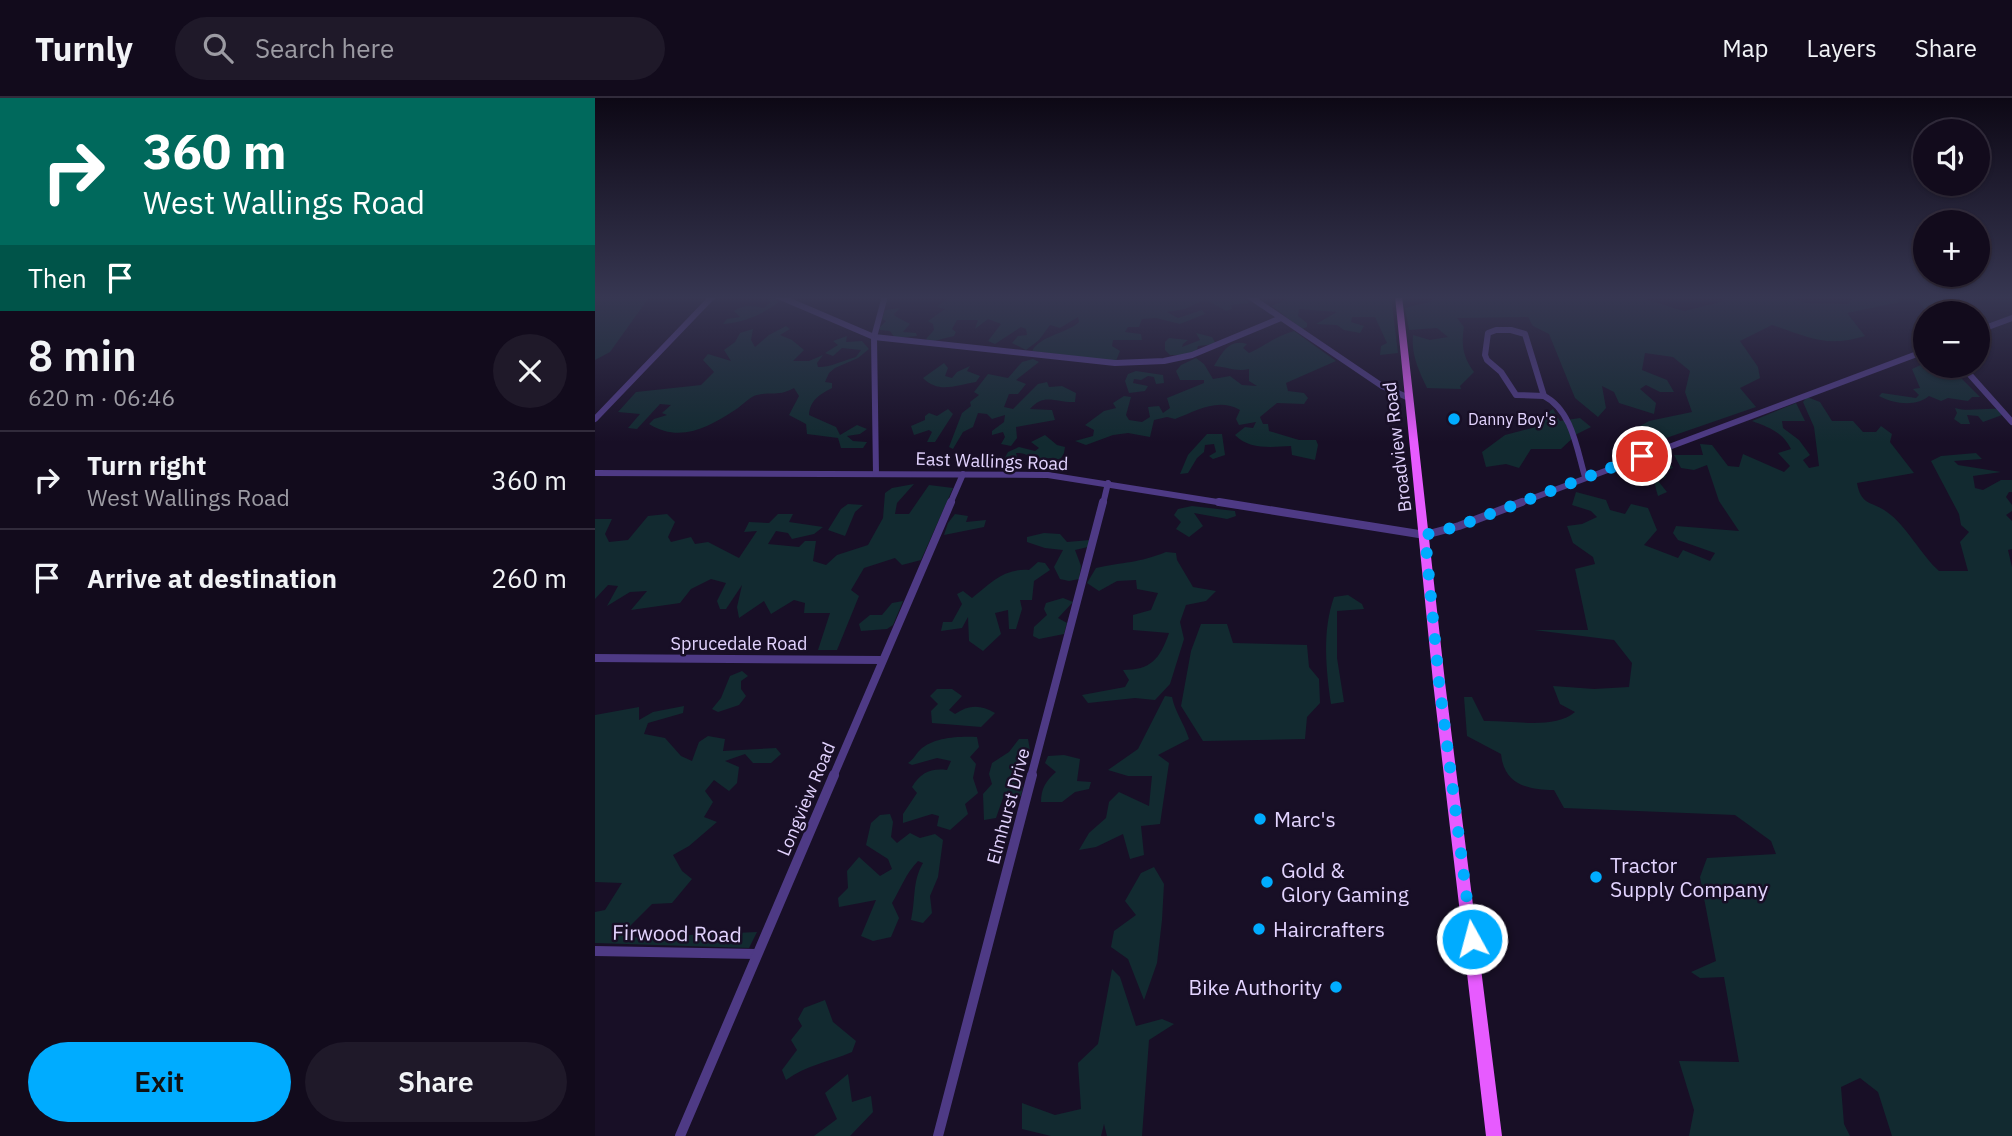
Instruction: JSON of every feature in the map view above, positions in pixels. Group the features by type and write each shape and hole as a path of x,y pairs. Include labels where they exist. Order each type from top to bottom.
{"main road":[{"name":"Broadview Road","path":"1403,344 1439,682 1494,1136"}],"street":[{"path":"595,419 667,344"},
{"path":"874,344 876,474"},
{"path":"947,344 1139,364 1192,355 1217,344"},
{"path":"1320,344 1382,386 1409,398"},
{"path":"1486,344 1485,355 1501,372 1516,395 1544,396 1555,402 1563,412 1585,477"},
{"path":"1528,344 1544,396"},
{"path":"1425,535 1459,526 1913,355"},
{"path":"1973,378 2012,422"},
{"name":"East Wallings Road","path":"595,473 1048,475 1425,535"},
{"name":"Longview Road","path":"680,1136 963,474"},
{"name":"Elmhurst Drive","path":"939,1136 1108,483"},
{"name":"Sprucedale Road","path":"595,658 882,660"},
{"name":"Firwood Road","path":"595,951 757,954"}],"green space":[{"path":"595,344 615,344 610,352 595,360"},
{"path":"732,344 754,344 755,347 758,344 797,344 804,350 793,361 809,361 823,355 817,363 818,367 822,367 856,357 861,350 842,348 833,356 825,353 837,344 865,344 869,349 858,358 829,373 825,382 832,383 832,388 816,398 809,415 836,427 840,435 857,425 867,429 860,434 847,436 853,441 867,442 863,448 841,448 838,438 807,434 806,424 789,415 799,396 794,388 754,396 714,422 682,433 660,430 649,424 654,419 667,415 662,413 671,405 660,404 637,429 628,428 640,414 618,412 636,392 701,385 714,372 703,360 708,354 731,361 724,350"},
{"path":"1015,344 1033,344 1026,350"},
{"path":"1112,344 1120,351 1116,361 1032,351 1036,346"},
{"path":"1165,344 1183,344 1182,347 1212,344 1198,346 1196,352 1189,355 1170,355 1165,350"},
{"path":"1232,344 1247,344 1243,348 1249,353 1264,344 1313,344 1336,361 1286,383 1288,391 1304,393 1308,398 1304,404 1277,403 1260,417 1263,424 1268,424 1269,431 1299,440 1316,440 1318,445 1315,460 1292,455 1291,446 1261,446 1241,440 1235,435 1245,427 1253,428 1256,422 1239,425 1236,419 1240,410 1224,405 1207,407 1175,419 1167,417 1154,420 1150,437 1128,433 1113,435 1086,445 1075,441 1093,436 1094,430 1085,425 1104,411 1116,408 1113,403 1124,396 1131,397 1126,415 1129,420 1142,422 1150,417 1148,407 1159,406 1163,413 1170,408 1167,398 1204,383 1204,380 1180,380 1176,371 1181,365 1196,358 1204,364 1213,379 1230,376 1242,385 1257,386 1249,381 1249,369 1236,370 1214,366 1223,352"},
{"path":"1397,344 1398,353 1380,355 1381,346"},
{"path":"1413,344 1463,344 1467,361 1474,372 1460,386 1461,389 1427,388 1414,356"},
{"path":"1553,344 1742,344 1758,367 1760,378 1740,388 1756,407 1643,446 1631,431 1649,421 1692,412 1685,392 1690,371 1673,357 1645,353 1642,370 1667,380 1674,392 1660,392 1646,385 1640,389 1656,403 1654,414 1619,403 1614,392 1602,386 1606,408 1598,417 1575,398"},
{"path":"1033,359 1039,362 1016,380 1026,384 1018,394 1009,394 1004,407 1013,409 1038,384 1047,382 1049,387 1062,386 1076,393 1075,402 1045,400 1035,404 1030,409 1052,410 1055,420 1016,427 1017,438 1011,446 1001,444 1005,437 1003,432 992,435 992,431 1004,422 1005,415 992,419 987,414 978,413 973,427 963,432 953,449 949,447 962,413 979,395 974,392 988,374 1008,378 1022,362"},
{"path":"944,363 948,368 945,376 952,378 957,372 970,366 967,371 980,376 976,382 948,387 935,386 923,378"},
{"path":"1136,371 1163,375 1164,383 1156,384 1154,377 1148,376 1141,380 1134,379 1133,383 1148,386 1145,391 1129,393 1125,381 1128,374"},
{"path":"1916,378 1961,378 1980,397 1972,397 1968,401 1948,398 1941,401 1929,396 1918,402 1905,403 1879,396 1882,393 1916,398 1919,395 1913,389 1920,388"},
{"path":"1807,397 1820,402 1832,421 1853,421 1863,432 1876,432 1881,426 1892,434 1890,442 1914,473 1857,483 1861,496 1894,518 1939,571 1968,571 1960,542 1969,532 1961,525 1959,514 1931,461 1941,456 1976,453 1982,459 1954,461 1958,465 2001,472 1973,476 1975,488 1983,490 2001,480 2012,480 2012,492 2006,497 2012,505 2012,511 2006,515 2012,521 2012,549 2008,550 2012,567 2012,1136 1892,1136 1878,1092 1860,1078 1841,1087 1844,1124 1850,1136 1689,1136 1694,1110 1679,1061 1739,1062 1724,977 1700,978 1691,972 1716,961 1700,877 1707,858 1776,854 1771,841 1735,815 1564,808 1554,790 1535,789 1518,783 1507,772 1501,754 1467,736 1464,697 1472,697 1484,721 1532,723 1556,721 1575,712 1560,704 1553,686 1594,689 1629,687 1632,663 1614,640 1534,630 1588,630 1575,569 1595,564 1593,557 1573,543 1567,526 1582,524 1597,517 1591,511 1572,505 1576,492 1606,500 1610,510 1625,514 1631,504 1648,508 1657,530 1644,545 1678,558 1683,550 1710,561 1715,553 1678,540 1673,533 1676,526 1739,531 1719,501 1707,465 1694,470 1681,468 1674,455 1703,455 1700,444 1712,445 1728,466 1739,467 1743,454 1784,472 1790,466 1778,453 1791,449 1788,443 1775,431 1752,421 1796,403 1805,421 1782,421 1783,428 1799,440 1810,455 1803,460 1809,468 1819,466 1814,427 1803,402"},
{"path":"1955,408 1997,409 2002,415 1983,422 1978,416 1967,415 1970,424 1961,424 1954,419 1957,413"},
{"path":"948,409 953,414 935,442 927,442 932,432 929,430 914,435 911,426 925,420 929,413 937,416"},
{"path":"1553,409 1560,421 1580,418 1591,427 1577,434 1561,449 1531,449 1519,468 1506,464 1486,467 1482,452 1505,435 1536,427 1542,416"},
{"path":"1207,434 1222,434 1225,455 1213,459 1209,456 1216,452 1214,444 1205,445 1204,452 1188,473 1180,474 1188,455"},
{"path":"1045,435 1057,445 1065,447 1060,460 1034,458 1016,453 1019,463 1016,469 1000,467 1008,452 1019,447 1035,451 1039,448 1031,442"},
{"path":"1666,458 1673,468 1664,471 1666,477 1658,481 1667,492 1658,496 1649,463 1652,459"},
{"path":"914,484 897,503 895,514 909,514 929,485 953,488 921,560 902,565 895,558 864,568 851,590 859,596 837,650 818,650 830,613 804,613 805,603 794,600 771,614 764,601 739,618 737,607 742,585 726,609 720,609 717,601 726,583 711,579 691,589 680,603 631,610 647,591 630,592 607,606 618,586 608,585 595,599 595,519 612,519 605,534 609,542 628,540 648,516 667,514 675,522 668,537 671,542 691,537 695,544 708,542 739,558 757,531 744,532 749,522 769,523 778,514 793,514 789,522 823,527 814,534 792,539 788,533 776,531 768,544 799,547 805,541 816,541 813,561 826,565 837,555 868,545 883,518 885,493 892,488"},
{"path":"848,504 863,505 855,512 845,536 828,530 841,509"},
{"path":"1192,506 1235,511 1236,516 1227,519 1194,513 1203,526 1189,537 1176,529 1181,522 1174,515 1178,509"},
{"path":"955,514 968,516 966,522 986,520 984,527 944,535"},
{"path":"1044,533 1060,534 1067,542 1090,540 1088,547 1075,550 1081,566 1079,579 1060,579 1054,567 1063,550 1027,542 1027,537"},
{"path":"1166,552 1176,553 1177,560 1193,587 1216,591 1206,601 1186,605 1180,622 1184,639 1170,684 1155,700 1135,698 1088,703 1082,695 1125,687 1129,680 1123,670 1141,668 1153,661 1162,650 1169,633 1133,630 1133,615 1151,610 1158,593 1137,589 1136,580 1117,581 1099,591 1087,583 1096,568"},
{"path":"1038,562 1045,563 1050,570 1034,581 1032,600 1020,600 1022,609 1016,629 1009,629 1008,610 995,613 1001,634 983,651 969,641 968,617 962,628 941,631 943,622 952,622 962,604 957,594 963,591 972,598 1005,574 1029,570"},
{"path":"1348,595 1362,604 1364,609 1337,611 1337,658 1344,702 1331,704 1326,637 1330,610 1334,597"},
{"path":"1063,598 1073,602 1058,618 1067,623 1064,634 1039,639 1033,636 1034,627 1047,615 1044,609 1046,603"},
{"path":"903,601 893,625 887,629 861,631 859,624 870,615 882,615 892,603"},
{"path":"1201,624 1227,624 1233,643 1307,645 1309,667 1319,679 1320,703 1307,717 1305,739 1203,741 1181,706 1191,651"},
{"path":"742,671 748,676 741,681 741,689 746,696 739,705 718,712 712,709 721,698 730,676"},
{"path":"937,689 952,689 962,696 949,710 955,714 974,707 995,713 981,727 932,723 931,711 938,704 930,696"},
{"path":"1165,696 1172,697 1189,739 1158,755 1169,763 1160,824 1141,826 1144,855 1130,859 1123,834 1096,847 1079,850 1089,833 1106,818 1109,802 1119,792 1149,806 1152,776 1128,776 1108,770 1138,749"},
{"path":"684,706 683,713 648,723 644,734 665,738 681,756 692,761 699,742 708,736 725,739 723,751 776,748 781,754 771,763 753,763 745,754 725,761 739,767 737,783 729,791 714,780 705,791 713,802 704,817 717,822 689,846 673,855 682,871 692,879 672,903 652,904 631,925 623,938 757,932 749,948 595,943 595,912 605,910 622,883 595,882 595,715 639,707 639,720 653,712"},
{"path":"955,737 977,737 979,747 970,757 976,764 973,778 978,793 965,804 968,814 950,830 937,826 939,816 932,814 903,823 903,814 917,793 912,787 915,782 927,772 947,770 951,761 937,758 912,765 908,763 932,742"},
{"path":"1019,739 1028,739 1030,750 1017,763 1010,779 1023,787 1021,796 1004,795 996,818 984,820 983,794 992,784 989,774 992,763 1009,752"},
{"path":"1064,755 1080,759 1077,781 1091,782 1089,789 1075,792 1062,802 1041,802 1045,785 1056,772 1045,763 1048,756"},
{"path":"890,814 893,822 891,837 897,843 910,833 920,838 935,834 943,840 938,877 930,896 932,913 923,923 911,920 916,884 923,863 918,861 892,903 899,918 891,937 873,941 861,936 876,900 839,907 838,898 848,888 847,871 859,857 880,876 892,869 888,859 866,845 871,823 880,815"},
{"path":"1154,867 1164,884 1162,920 1157,963 1144,1000 1128,959 1111,947 1114,931 1136,915 1125,901 1141,873"},
{"path":"1112,969 1120,977 1136,1026 1162,1019 1174,1024 1149,1040 1142,1136 1107,1136 1104,1124 1101,1136 1051,1136 1022,1129 1022,1103 1055,1115 1081,1109 1078,1063 1098,1044"},
{"path":"825,1000 833,1022 856,1041 852,1052 810,1067 786,1080 782,1070 797,1050 791,1040 802,1026 798,1019 804,1008"},
{"path":"848,1074 852,1102 871,1096 873,1112 850,1136 814,1136 837,1119 825,1093"}],"place":[{"name":"Danny Boy's","path":"1454,419"},
{"name":"Marc's","path":"1260,819"},
{"name":"Tractor Supply Company","path":"1596,877"},
{"name":"Gold & Glory Gaming","path":"1267,882"},
{"name":"Haircrafters","path":"1259,929"},
{"name":"Bike Authority","path":"1336,987"}],"route":[{"path":"1472,939 1439,682 1425,535 1459,526 1642,456"}]}
